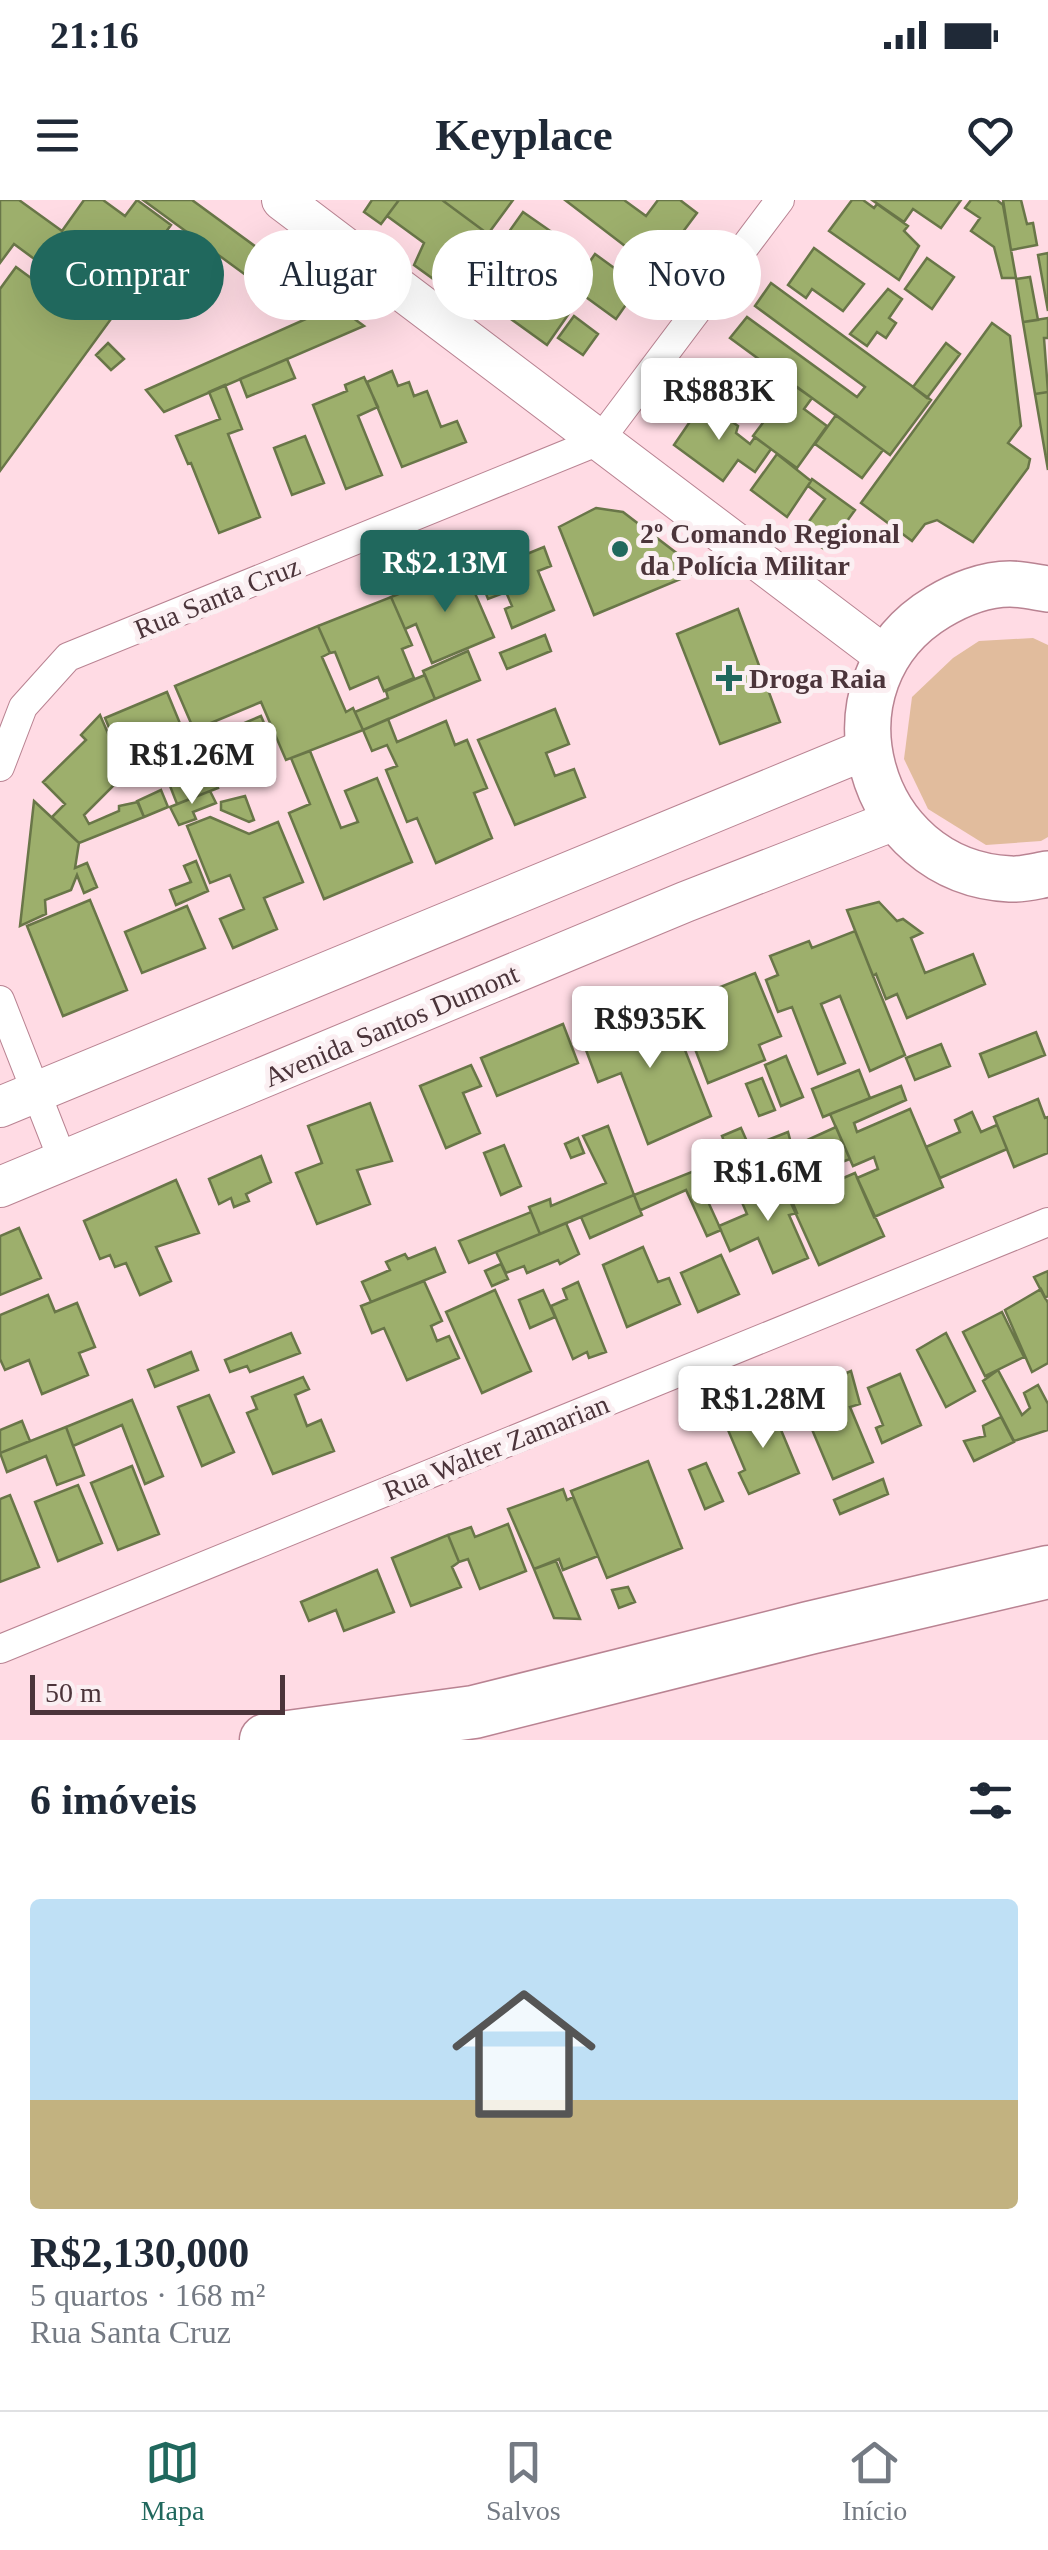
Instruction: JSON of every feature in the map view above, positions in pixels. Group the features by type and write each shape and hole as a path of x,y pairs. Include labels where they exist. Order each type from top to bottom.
{"highway":[{"path":"266,1740 474,1712 1048,1572"}],"main road":[{"path":"282,200 886,658"},
{"path":"1048,589 1007,584 960,594 918,620 886,658 870,701 867,748 876,786 895,820 927,852 968,872 1012,880 1048,874"},
{"path":"17,1100 867,748"},
{"name":"Avenida Santos Dumont","path":"0,1187 685,902 895,820"}],"street":[{"path":"599,441 780,200"},
{"name":"Rua Santa Cruz","path":"0,767 23,708 68,657 599,441"},
{"path":"0,1000 17,1100 63,1162"},
{"name":"Rua Walter Zamarian","path":"0,1650 1048,1222"}],"shaded area":[{"path":"1033,638 1048,645 1048,837 1041,841 986,845 928,809 904,759 912,697 953,658 979,641"}],"building":[{"path":"0,200 19,200 61,230 30,230 30,256 14,244 0,263"},
{"path":"84,200 103,200 125,216 137,200 171,225 167,230 63,230"},
{"path":"143,200 192,200 244,238 244,274 224,259 224,230 184,230"},
{"path":"372,200 399,200 381,224 364,212"},
{"path":"399,200 442,200 483,230 432,230 432,278 414,265 424,243 412,230 387,216"},
{"path":"442,200 513,200 491,230 483,230"},
{"path":"565,200 624,200 646,216 658,200 680,200 697,213 684,230 613,230 613,237"},
{"path":"852,200 863,200 874,208 877,204 908,226 904,231 919,246 899,280 829,231"},
{"path":"872,200 961,200 941,228 913,209 904,222"},
{"path":"971,200 997,200 1003,205 1016,278 1002,278 994,247 971,231 980,218 965,208"},
{"path":"1003,200 1021,200 1027,224 1033,223 1037,245 1011,250"},
{"path":"523,212 549,230 510,230"},
{"path":"814,248 864,284 843,311 812,289 806,298 788,285"},
{"path":"1048,253 1048,311 1038,255"},
{"path":"595,254 613,267 613,317 593,302"},
{"path":"927,258 954,277 932,309 905,289"},
{"path":"16,267 30,277 30,320 110,320 0,471 0,289"},
{"path":"1030,277 1038,320 1023,322 1016,279"},
{"path":"771,283 931,400 890,455 730,338 745,320 751,320 857,397 865,387 761,310 761,297"},
{"path":"888,289 902,299 889,318 896,323 886,338 877,332 867,346 850,334"},
{"path":"1048,318 1048,338 1044,338 1048,392 1035,394 1023,322"},
{"path":"304,320 356,320 364,326 164,412 146,390"},
{"path":"512,320 564,320 547,345"},
{"path":"571,320 579,320 598,334 583,355 558,338"},
{"path":"992,323 1010,336 1021,426 1008,443 1030,459 1028,468 973,542 937,520 925,524 912,541 861,503"},
{"path":"108,343 124,359 111,370 96,355"},
{"path":"946,343 960,354 927,398 913,387"},
{"path":"287,359 295,378 247,397 240,379"},
{"path":"392,371 398,386 409,382 414,396 427,391 441,427 457,421 466,442 402,467 367,382"},
{"path":"364,377 378,407 358,416 382,475 346,489 313,405 347,391 345,385"},
{"path":"792,384 812,398 804,409 827,426 797,468 753,436"},
{"path":"225,385 242,429 228,434 260,517 219,533 176,436 220,419 209,392"},
{"path":"1048,392 1048,470 1035,394"},
{"path":"704,401 738,426 736,433 750,444 755,437 771,449 755,472 738,460 723,481 674,445"},
{"path":"836,415 883,450 862,478 815,444"},
{"path":"305,436 324,483 292,495 274,448"},
{"path":"777,454 811,481 787,517 751,490"},
{"path":"812,479 855,510 826,550 800,534 825,499 808,486"},
{"name":"2º Comando Regional da Polícia Militar","path":"596,508 623,512 700,571 594,615 559,527"},
{"path":"513,547 517,558 544,547 551,566 538,571 554,610 512,628 505,609 512,606 506,592 488,599 474,563"},
{"path":"464,568 494,637 432,663 416,624 405,629 391,597"},
{"path":"391,597 412,645 402,649 414,678 384,691 378,677 350,689 335,652 330,653 318,626"},
{"name":"Droga Raia","path":"738,609 780,722 720,744 677,634"},
{"path":"318,626 330,653 322,657 346,712 353,708 363,730 286,760 261,702 194,730 175,686"},
{"path":"545,635 551,651 507,669 500,653"},
{"path":"468,651 480,680 435,699 423,671"},
{"path":"425,675 435,699 363,730 355,712 388,698 386,691"},
{"path":"167,692 191,750 137,772 131,758 146,752 140,738 117,747 105,718"},
{"path":"555,709 569,744 546,753 555,776 574,769 585,797 515,825 478,740"},
{"path":"100,715 120,761 113,768 122,777 84,815 89,824 119,811 119,806 138,802 144,817 79,843 52,817 65,804 43,782 86,740 81,735"},
{"path":"261,716 270,737 225,756 216,735"},
{"path":"388,719 397,742 446,721 455,745 467,740 487,788 474,793 492,838 436,863 417,818 407,822 386,770 397,766 387,745 372,751 363,730"},
{"path":"310,751 341,828 358,822 345,791 377,778 412,862 324,899 289,813 310,804 291,758"},
{"path":"210,769 218,788 177,804 170,786"},
{"path":"161,790 168,807 144,817 137,801"},
{"path":"210,791 216,803 193,812 196,819 179,825 170,807"},
{"path":"245,796 254,820 249,822 221,810 221,802"},
{"path":"34,801 79,843 75,868 87,863 97,887 84,893 77,875 71,890 45,900 46,914 20,926"},
{"path":"210,817 249,834 278,822 303,882 264,898 277,929 233,948 220,919 244,909 230,875 210,883 187,826"},
{"path":"196,861 208,891 176,905 170,890 191,882 184,866"},
{"path":"90,900 127,990 63,1016 27,926"},
{"path":"879,902 897,921 903,919 922,933 911,938 925,973 973,954 985,984 907,1018 897,994 886,999 876,974 873,976 847,910"},
{"path":"187,906 205,948 142,973 125,932"},
{"path":"855,931 905,1055 870,1071 840,996 821,1004 845,1063 818,1074 792,1007 778,1012 766,980 778,975 770,956 809,941 812,948"},
{"path":"755,973 781,1036 759,1045 765,1060 708,1083 678,1004"},
{"path":"668,1007 711,1116 648,1144 621,1073 598,1082 580,1034 632,1014 635,1020"},
{"path":"563,1024 578,1063 497,1096 481,1058"},
{"path":"1036,1032 1045,1055 989,1077 980,1054"},
{"path":"941,1044 950,1066 915,1080 906,1058"},
{"path":"786,1056 803,1097 781,1106 765,1065"},
{"path":"471,1065 481,1086 463,1093 480,1133 446,1148 420,1086"},
{"path":"859,1070 870,1098 823,1117 812,1089"},
{"path":"762,1078 775,1110 759,1116 746,1084"},
{"path":"901,1086 906,1100 854,1123 857,1132 910,1109 943,1187 874,1217 857,1178 878,1169 874,1157 853,1166 830,1114"},
{"path":"1038,1099 1045,1118 1048,1117 1048,1153 1014,1167 994,1117"},
{"path":"370,1103 392,1161 357,1170 370,1204 317,1224 296,1173 322,1163 308,1126"},
{"path":"972,1112 981,1132 997,1125 1007,1149 940,1178 926,1147 960,1132 955,1120"},
{"path":"608,1126 634,1195 540,1234 529,1207 550,1199 551,1206 606,1183 583,1136"},
{"path":"836,1127 850,1159 793,1180 782,1155 774,1159 765,1141 788,1132 792,1147"},
{"path":"741,1128 749,1146 729,1154 722,1136"},
{"path":"578,1138 584,1153 571,1158 565,1144"},
{"path":"767,1142 776,1164 704,1193 695,1172"},
{"path":"504,1145 521,1186 501,1195 484,1153"},
{"path":"261,1156 271,1182 246,1194 249,1201 234,1207 231,1198 219,1204 209,1179"},
{"path":"694,1171 721,1230 707,1236 686,1190 639,1208 634,1195"},
{"path":"855,1173 884,1236 819,1265 790,1201"},
{"path":"781,1175 797,1213 789,1215 808,1258 773,1273 758,1238 730,1251 719,1226 747,1214 738,1193"},
{"path":"176,1180 199,1233 156,1247 171,1281 140,1295 126,1263 115,1267 110,1255 100,1259 84,1221"},
{"path":"634,1195 642,1215 590,1238 581,1217"},
{"path":"531,1212 540,1234 469,1263 459,1241"},
{"path":"566,1223 579,1254 527,1273 524,1266 506,1273 496,1252"},
{"path":"19,1228 41,1278 0,1295 0,1236"},
{"path":"643,1247 658,1282 669,1278 680,1304 627,1327 603,1265"},
{"path":"435,1248 445,1272 371,1302 362,1282 390,1270 386,1262 405,1254 408,1259"},
{"path":"721,1255 739,1294 698,1312 681,1273"},
{"path":"501,1264 508,1279 492,1286 485,1271"},
{"path":"1048,1271 1048,1296 1045,1298 1034,1277"},
{"path":"424,1281 442,1321 431,1326 437,1341 449,1336 459,1358 407,1380 384,1328 372,1333 361,1306"},
{"path":"578,1282 606,1352 589,1358 587,1352 573,1359 551,1306 567,1299 563,1289"},
{"path":"1041,1289 1048,1303 1048,1363 1032,1372 1005,1310"},
{"path":"495,1290 531,1371 482,1393 446,1312"},
{"path":"543,1290 555,1317 530,1328 519,1300"},
{"path":"48,1295 55,1312 77,1303 95,1347 79,1353 88,1375 42,1394 29,1360 5,1370 0,1359 0,1315"},
{"path":"1002,1312 1024,1357 985,1376 963,1332"},
{"path":"291,1333 300,1353 250,1372 247,1366 230,1372 225,1360"},
{"path":"946,1333 975,1391 946,1407 917,1350"},
{"path":"191,1352 198,1370 155,1387 148,1370"},
{"path":"998,1370 1022,1415 1030,1408 1024,1393 1038,1385 1048,1404 1048,1430 1014,1441 983,1381"},
{"path":"851,1371 860,1404 850,1407 873,1462 833,1479 797,1394"},
{"path":"900,1374 921,1425 882,1443 876,1428 883,1425 868,1388"},
{"path":"303,1377 309,1389 295,1395 307,1426 321,1420 334,1451 273,1474 247,1413 257,1409 252,1397"},
{"path":"209,1395 234,1452 202,1466 178,1407"},
{"path":"132,1400 163,1476 145,1484 122,1425 73,1446 66,1427"},
{"path":"771,1406 799,1473 749,1494 739,1473 745,1470 728,1430"},
{"path":"1001,1417 1014,1442 974,1461 964,1441 985,1436 983,1426"},
{"path":"22,1421 30,1441 0,1453 0,1430"},
{"path":"66,1427 84,1475 57,1485 46,1456 7,1472 0,1453"},
{"path":"648,1461 682,1548 607,1578 571,1491"},
{"path":"706,1463 723,1501 705,1509 689,1470"},
{"path":"132,1466 159,1534 118,1550 91,1483"},
{"path":"883,1479 888,1494 840,1514 834,1500"},
{"path":"78,1485 102,1543 58,1561 35,1502"},
{"path":"563,1489 567,1500 573,1497 598,1556 563,1570 559,1559 534,1569 508,1509"},
{"path":"10,1495 39,1567 0,1582 0,1499"},
{"path":"508,1524 526,1571 480,1589 468,1559 459,1562 448,1535 471,1527 475,1537"},
{"path":"448,1535 459,1562 452,1567 461,1587 411,1606 392,1558"},
{"path":"556,1561 580,1619 554,1618 534,1569"},
{"path":"377,1570 394,1612 344,1631 336,1610 309,1621 301,1602"},
{"path":"628,1587 635,1602 619,1608 612,1590"}],"place":[{"name":"2º Comando Regional da Polícia Militar","path":"620,549"},
{"name":"Droga Raia","path":"729,678"}]}
